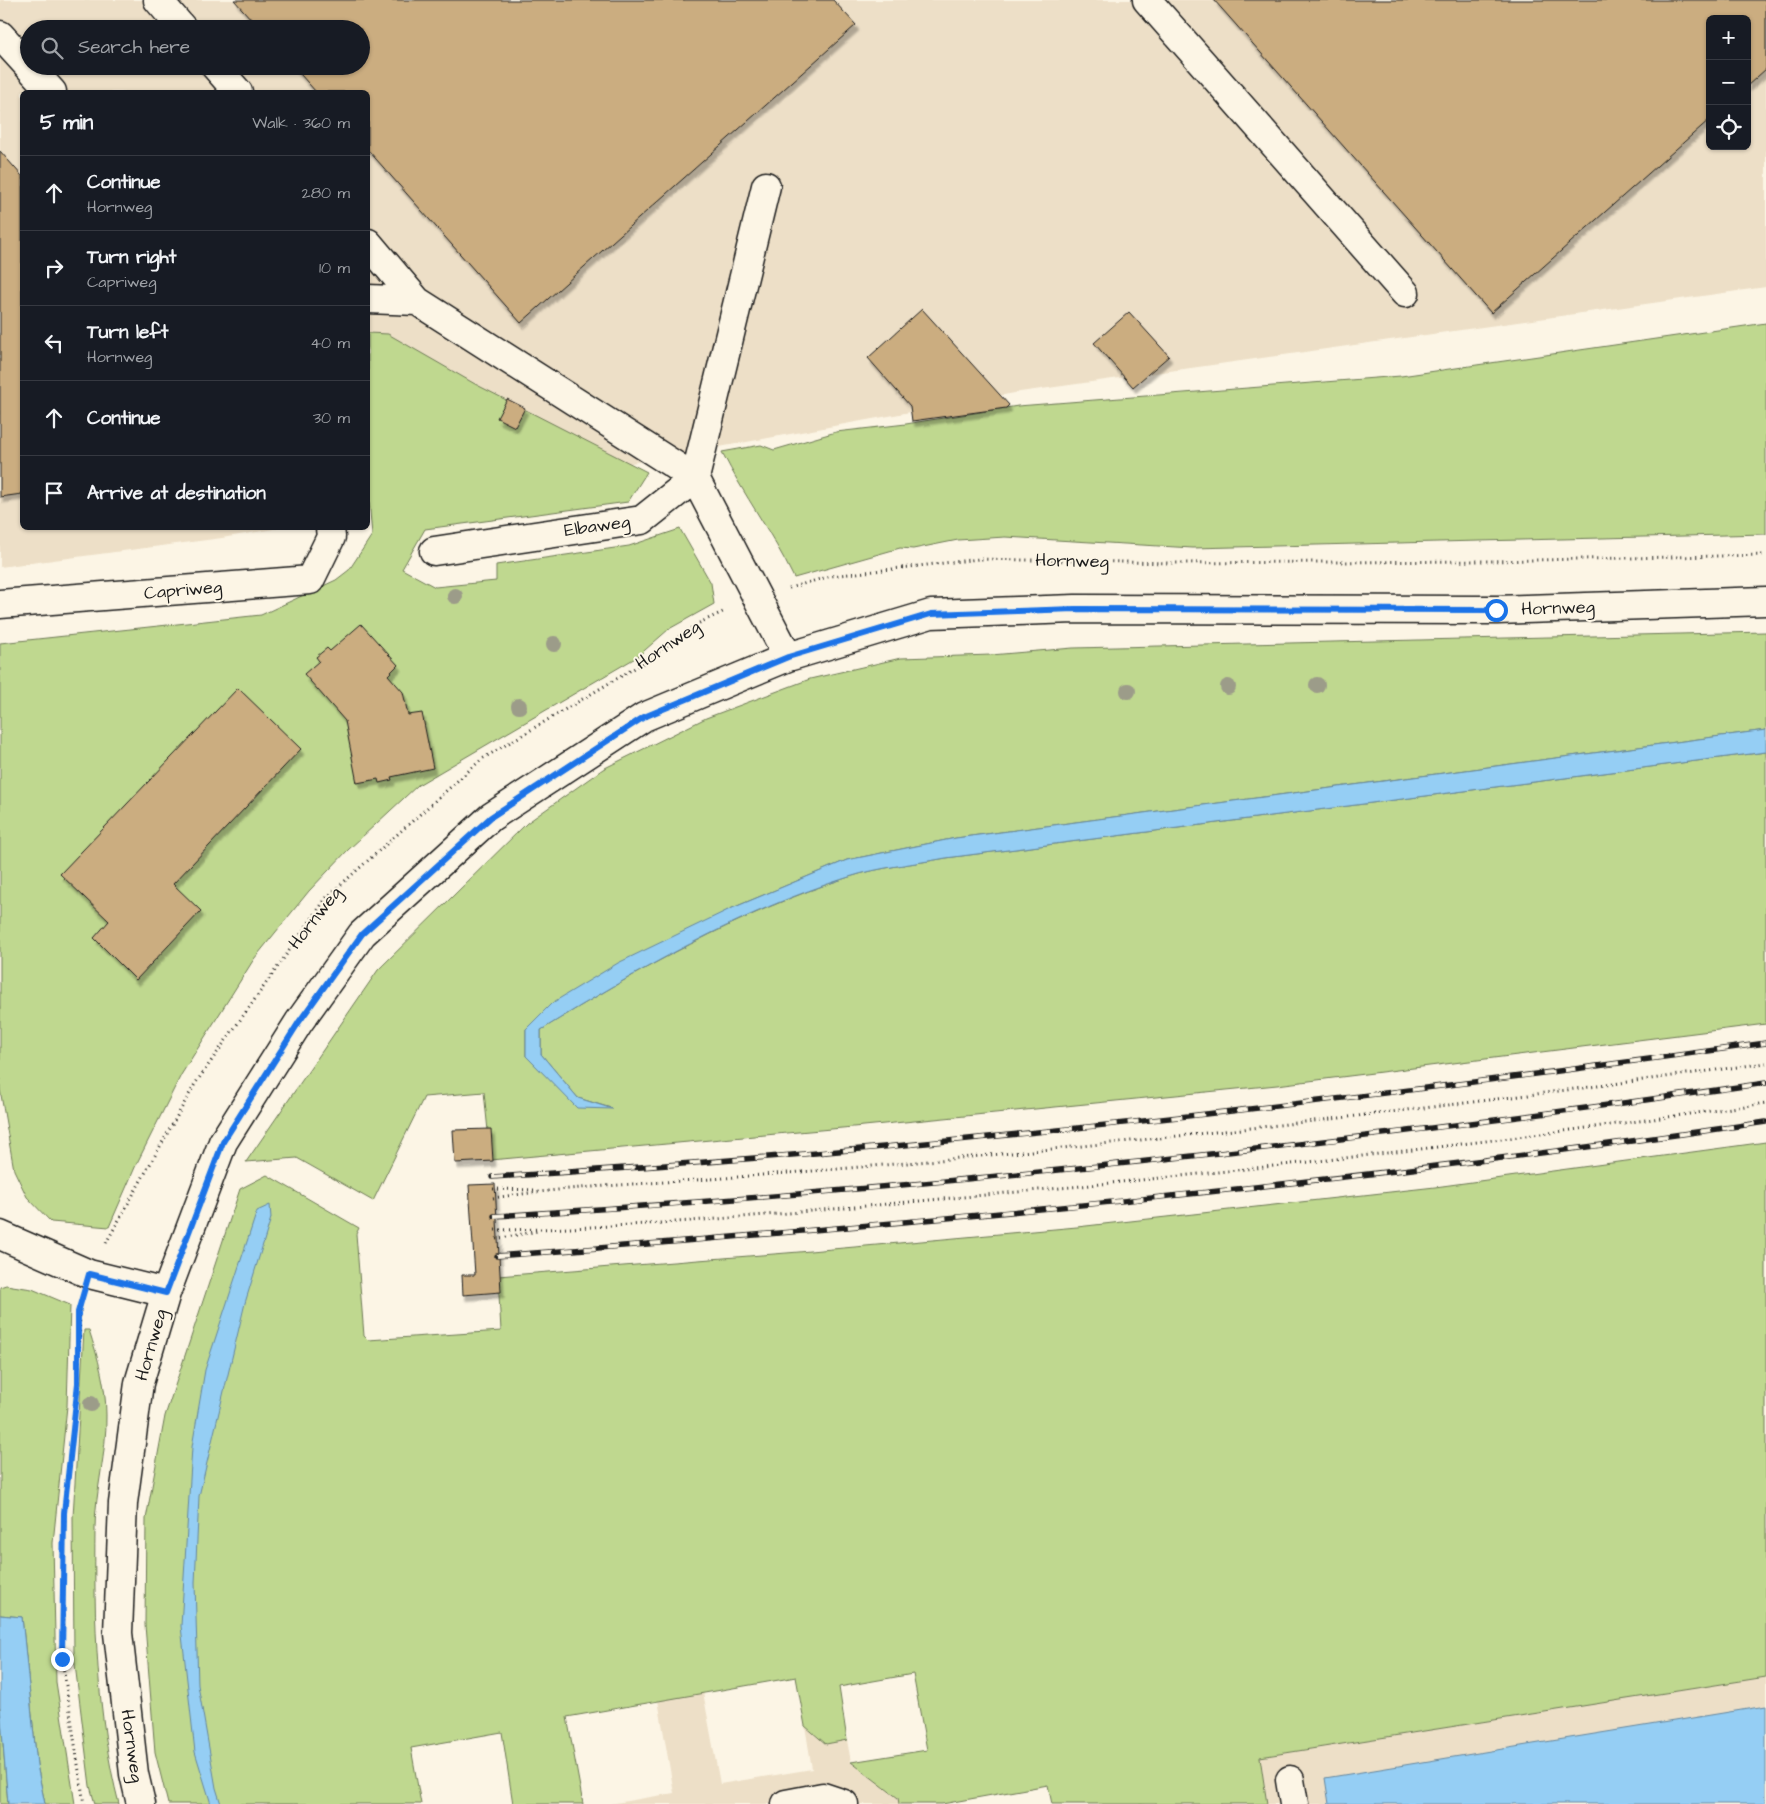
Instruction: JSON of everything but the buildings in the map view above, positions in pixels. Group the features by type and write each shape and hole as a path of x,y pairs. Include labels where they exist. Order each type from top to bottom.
{"street":[{"path":"158,0 175,20"},
{"path":"1147,0 1405,293"},
{"path":"0,35 20,57"},
{"path":"36,75 50,90"},
{"path":"223,75 236,90"},
{"path":"695,478 766,186"},
{"path":"370,246 417,301 695,478 788,657"},
{"path":"370,299 417,301"},
{"name":"Elbaweg","path":"434,551 642,520 695,478"},
{"name":"Capriweg","path":"0,604 310,580 331,537 330,530"},
{"name":"Hornweg","path":"142,1804 134,1774 118,1633 123,1513 138,1383 166,1293 223,1142 299,1022 362,934 491,817 644,717 788,657 931,614 1075,609 1496,610 1766,601"},
{"path":"0,1235 89,1274 166,1293"},
{"path":"786,1804 823,1797 844,1804"}],"path":[{"name":"Hornweg","path":"84,1804 62,1659 64,1513 78,1383 78,1312 89,1274 195,1084 327,897 482,759 643,663 696,624 756,597 831,576 979,559 1182,563 1490,561 1766,555"},
{"path":"493,1198 546,1190 980,1156 1376,1114 1766,1063"},
{"path":"495,1230 549,1229 796,1212 1070,1187 1430,1148 1766,1103"},
{"path":"493,1190 546,1190"},
{"path":"496,1238 549,1229"}],"shaded area":[{"path":"0,0 1766,0 1766,287 1020,392 370,511 370,90 20,90 20,530 268,530 222,538 0,567"},
{"path":"1766,1677 1766,1804 1267,1804 1260,1757"},
{"path":"703,1692 720,1784 812,1769 805,1726 826,1744 847,1740 851,1762 898,1798 899,1804 610,1804 674,1793 658,1700"}],"green space":[{"path":"1766,323 1766,534 1193,548 1005,537 958,540 913,549 900,548 794,578 722,452 761,445 774,450 836,432 906,424 1018,406 1401,376"},
{"path":"370,333 388,334 475,384 647,472 628,502 425,529 402,569 435,587 496,581 496,565 629,546 680,529 711,583 714,604 669,629 637,657 418,785 348,850 309,891 254,959 181,1075 136,1165 109,1227 51,1222 27,1197 14,1170 0,1089 0,643 261,615 336,580 349,570 372,535 370,512"},
{"path":"1766,632 1766,730 956,838 847,860 730,909 526,1029 526,1056 577,1107 611,1108 578,1098 541,1054 541,1030 652,964 729,925 808,891 849,877 885,868 946,858 1766,752 1766,1024 1277,1085 864,1126 491,1160 484,1092 424,1097 373,1201 297,1158 246,1162 378,970 527,823 603,769 706,718 810,679 901,658 991,655 1073,648"},
{"path":"1766,1142 1766,1677 1260,1757 1267,1804 1052,1804 1048,1785 942,1804 899,1804 898,1798 851,1762 927,1750 913,1674 839,1687 847,1740 826,1744 805,1726 796,1677 567,1717 583,1804 513,1804 502,1732 411,1748 421,1804 168,1804 155,1752 145,1625 146,1519 165,1416 240,1189 267,1175 359,1228 356,1234 364,1336 368,1340 501,1331 498,1276 1077,1227 1435,1187"},
{"path":"6,1285 32,1289 70,1305 67,1406 53,1543 56,1682 75,1804 45,1804 37,1765 22,1617 0,1615 0,1287"},
{"path":"84,1330 89,1330 101,1372 106,1404 105,1443 96,1514 96,1632 105,1736 119,1804 95,1804 90,1786 74,1656 73,1517"},
{"path":"0,1707 8,1804 0,1804"}],"water":[{"path":"1766,730 1766,752 946,858 885,868 849,877 769,907 690,944 652,964 541,1030 541,1054 578,1098 613,1109 577,1108 526,1056 526,1029 552,1003 618,963 730,909 847,860 956,838"},
{"path":"270,1205 271,1218 245,1303 199,1496 195,1583 198,1685 216,1788 221,1804 211,1804 195,1752 181,1626 192,1447 205,1370 257,1211"},
{"path":"0,1615 22,1617 37,1765 45,1804 8,1804 0,1707"},
{"path":"1766,1706 1766,1804 1329,1804 1325,1778"}],"railway":[{"path":"492,1177 652,1166 971,1139 1448,1085 1766,1043"},
{"path":"494,1216 813,1193 1131,1163 1449,1126 1766,1083"},
{"path":"497,1256 815,1230 1133,1200 1450,1164 1766,1122"}],"route":[{"path":"62,1659 64,1513 78,1383 78,1312 89,1274 166,1293 223,1142 299,1022 362,934 491,817 644,717 788,657 931,614 1075,609 1496,610"}]}
